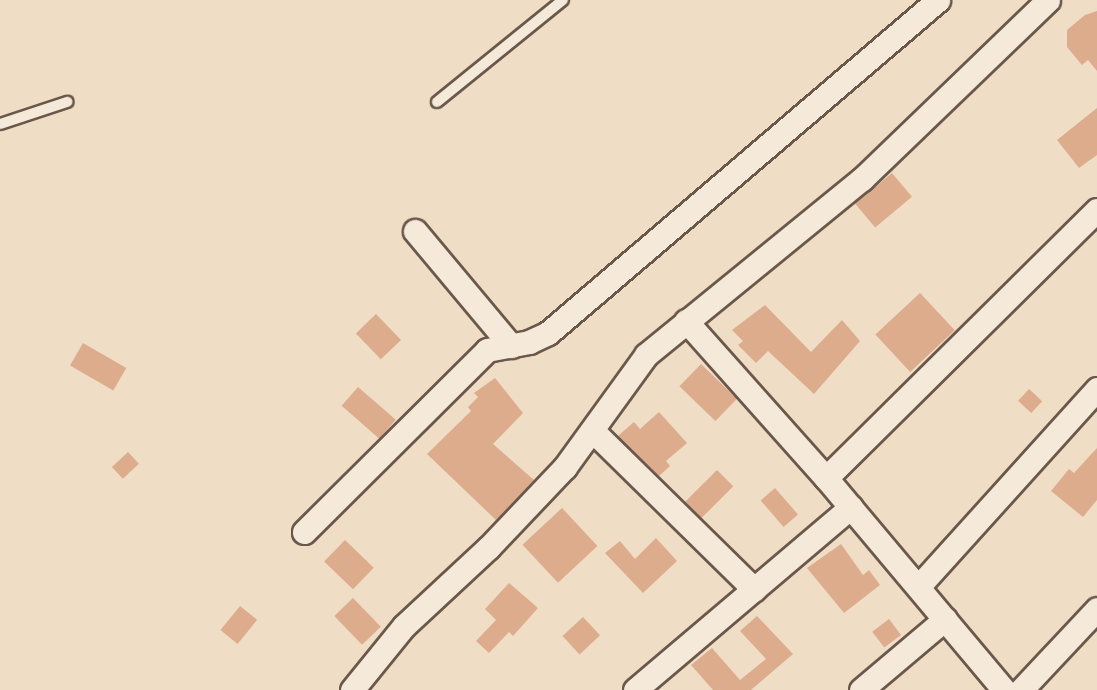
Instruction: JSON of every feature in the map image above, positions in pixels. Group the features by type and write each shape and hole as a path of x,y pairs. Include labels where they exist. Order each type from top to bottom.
{"street":[{"path":"304,532 487,350 511,346 548,333 938,0"},
{"path":"352,690 404,626 489,547 593,431 646,355 862,179 1035,3"},
{"path":"826,478 1097,210"},
{"path":"415,231 511,346"},
{"path":"686,321 851,507 1004,690"},
{"path":"918,587 1097,389"},
{"path":"593,431 754,589"},
{"path":"635,690 851,507"},
{"path":"1021,690 1097,609"},
{"path":"861,690 945,619"}],"lane":[{"path":"437,102 563,0"},
{"path":"0,124 67,102"}],"building":[{"path":"1097,11 1097,71 1088,60 1082,65 1067,47 1067,30 1085,15"},
{"path":"1097,108 1097,155 1079,168 1057,140"},
{"path":"892,173 912,197 875,228 855,204"},
{"path":"920,293 955,330 910,372 875,335"},
{"path":"765,305 811,352 842,320 860,341 814,394 768,351 756,363 738,345 743,341 732,330"},
{"path":"376,314 401,340 381,359 356,333"},
{"path":"83,343 126,368 113,391 70,366"},
{"path":"701,364 737,399 715,421 679,386"},
{"path":"495,378 523,413 493,444 534,480 496,520 427,454 471,411 468,407 478,397 474,393"},
{"path":"358,387 396,420 379,439 342,406"},
{"path":"1029,389 1042,401 1031,413 1018,401"},
{"path":"659,412 687,443 666,461 670,466 659,476 618,436 634,422 640,429"},
{"path":"1097,448 1097,500 1083,517 1051,491 1069,469 1074,473"},
{"path":"128,452 139,464 123,479 112,467"},
{"path":"717,470 733,486 701,518 685,502"},
{"path":"775,488 798,514 784,527 761,500"},
{"path":"562,508 597,546 558,583 523,545"},
{"path":"656,538 677,561 643,593 605,553 620,541 635,559"},
{"path":"345,540 374,568 353,589 324,562"},
{"path":"841,544 863,575 869,570 880,585 844,613 807,568"},
{"path":"509,583 538,608 513,636 509,632 489,653 476,641 496,620 485,609"},
{"path":"353,598 381,627 362,645 334,616"},
{"path":"240,606 257,620 238,644 220,630"},
{"path":"757,616 793,654 751,690 713,690 691,665 712,648 740,680 766,659 740,631"},
{"path":"583,617 600,635 580,654 563,636"},
{"path":"889,619 901,635 884,648 872,632"}]}
